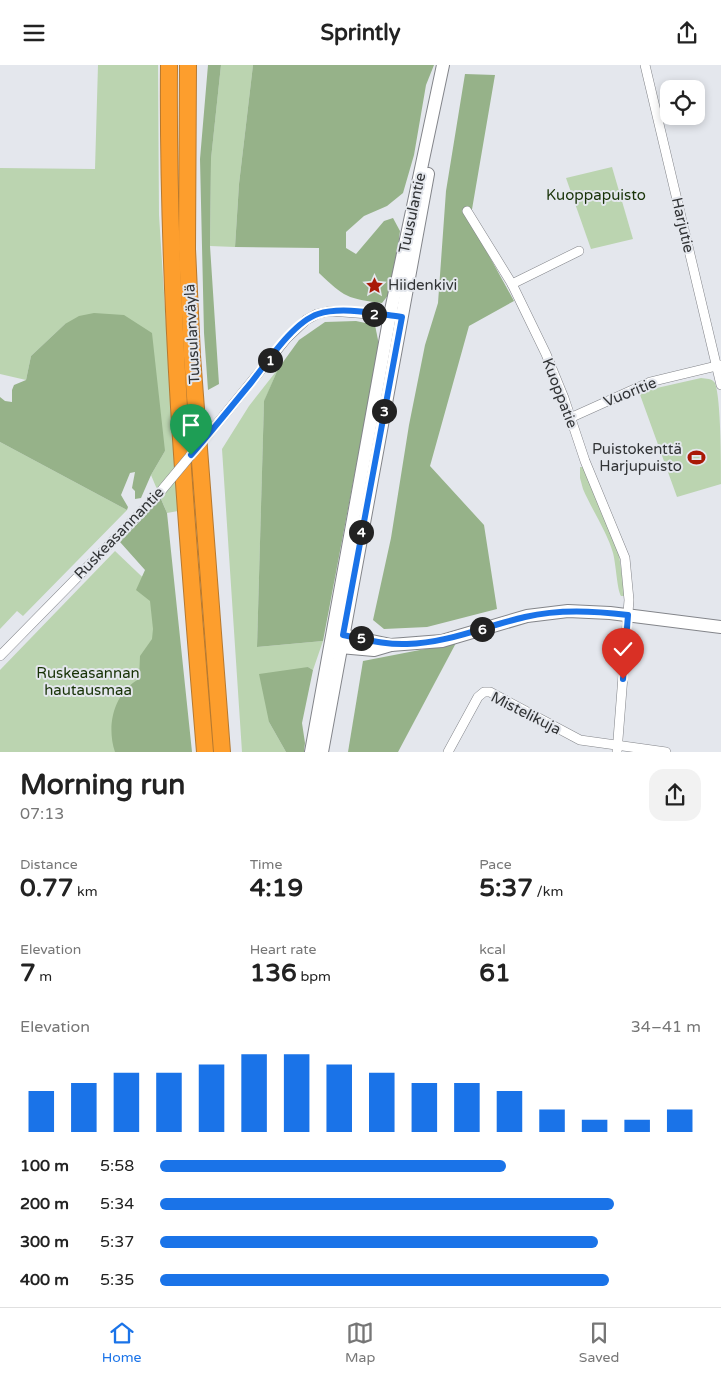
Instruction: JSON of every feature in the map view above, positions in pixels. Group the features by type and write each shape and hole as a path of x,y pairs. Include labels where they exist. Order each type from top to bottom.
{"highway":[{"name":"Tuusulanväylä","path":"169,65 171,250 175,357 205,752"},
{"name":"Tuusulanväylä","path":"188,65 187,249 192,356 222,752"},
{"path":"187,115 193,65"}],"main road":[{"name":"Tuusulantie","path":"322,752 338,640 396,316 436,133 443,65"},
{"path":"338,640 374,650 391,645 442,641 511,620 547,613 586,611 721,627"},
{"name":"Tuusulantie","path":"311,752 338,640"}],"street":[{"name":"Harjutie","path":"644,65 719,366 721,385"},
{"name":"Kuoppatie","path":"467,211 512,283 546,354 625,558 629,600 617,749"},
{"path":"512,283 579,251"},
{"name":"Ruskeasannantie","path":"0,656 156,497 287,338 306,320 317,314 330,311 396,316"},
{"name":"Vuoritie","path":"570,418 650,381 719,366"},
{"name":"Mistelikuja","path":"448,752 478,697 484,692 490,692 580,740 617,749 666,752"}],"green space":[{"path":"98,65 158,65 159,215 178,511 167,513 151,475 165,451 65,324 31,356 26,380 0,374 0,168 95,169"},
{"path":"208,65 221,65 211,159 210,246 219,384 208,390 204,333 200,159"},
{"path":"221,65 253,65 239,184 235,247 210,246 211,159"},
{"path":"253,65 434,65 426,85 414,155 403,193 387,206 364,216 346,232 346,248 356,254 384,221 393,218 400,231 393,289 382,303 354,298 335,287 319,273 319,248 235,247 239,184"},
{"path":"465,74 495,75 470,221 514,301 469,326 430,466 484,525 497,609 427,627 384,629 373,620 391,538 409,425 425,345 438,303 446,191"},
{"name":"Kuoppapuisto","path":"612,167 633,239 591,249 566,178"},
{"path":"94,313 124,315 152,333 165,451 151,475 141,498 135,499 135,491 132,488 135,472 130,473 121,495 128,507 127,510 0,442 0,397 5,401 12,402 14,385 26,380 31,356 65,324 79,316"},
{"path":"356,321 375,325 379,345 323,641 257,647 264,401 278,369 299,340 325,322"},
{"path":"278,369 264,402 257,647 323,641 313,670 308,667 269,722 286,752 242,752 222,449 249,406"},
{"path":"701,378 714,381 717,391 721,484 677,497 639,392"},
{"path":"0,442 127,510 23,616 17,611 0,629"},
{"path":"580,467 583,467 619,555 625,596 621,596 620,593 611,546 583,489"},
{"path":"161,499 167,513 192,752 115,752 111,731 114,711 123,693 139,679 140,656 152,639 153,629 150,601 136,590 145,570 120,542"},
{"name":"Ruskeasannan hautausmaa","path":"115,551 158,592 160,705 130,752 0,752 0,670"},
{"path":"456,643 398,752 348,752 363,661"},
{"path":"308,667 313,670 302,723 305,743 304,752 286,752 269,722 259,674"}],"place":[{"name":"Hiidenkivi","path":"374,285"},
{"name":"Puistokenttä Harjupuisto","path":"696,458"}],"route":[{"path":"191,455 287,338 306,320 317,314 330,311 402,317 343,635 391,645 424,643 442,641 503,622 547,613 586,611 628,615 623,679"}]}
